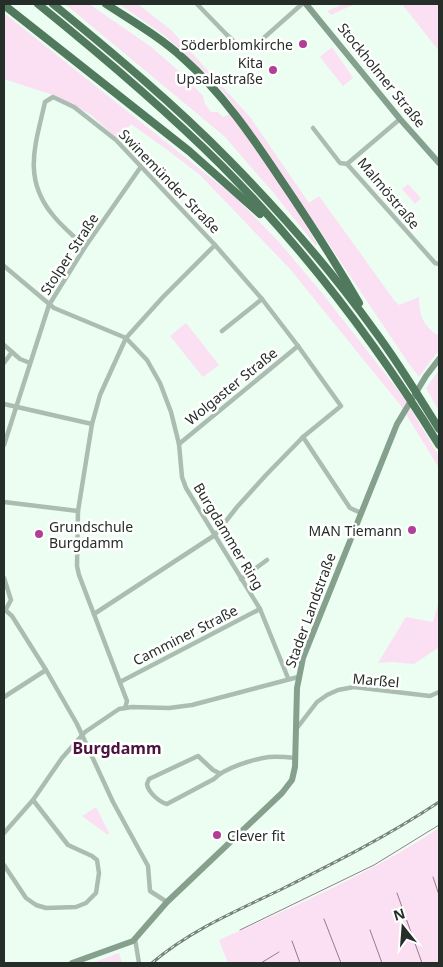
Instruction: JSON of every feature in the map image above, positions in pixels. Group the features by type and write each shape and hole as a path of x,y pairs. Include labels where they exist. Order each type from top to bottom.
{"highway":[{"path":"10,4 47,40"},
{"path":"38,4 100,54 166,112 223,167 288,238 372,345 439,445"},
{"path":"53,4 152,86 229,160 306,245 375,330"},
{"path":"106,4 166,44 202,76 235,113 321,238 375,330 439,428"},
{"path":"4,5 189,151 288,238"}],"street":[{"path":"197,4 242,49 250,50 302,4"},
{"name":"Stockholmer Straße","path":"306,4 400,119 439,163"},
{"name":"Swinemünder Straße","path":"86,247 52,215 42,200 36,186 32,167 34,154 45,102 53,97 89,118 116,140 140,168 215,245 262,299 298,346 341,406 304,437"},
{"name":"Malmöstraße","path":"400,119 347,164 434,263 439,264"},
{"path":"313,128 340,162 347,164"},
{"name":"Stolper Straße","path":"4,445 49,305 140,168"},
{"path":"125,708 127,700 76,566 78,511 92,424 100,395 126,338 163,297 215,245"},
{"name":"Burgdammer Ring","path":"4,266 49,305 126,338 147,360 160,382 172,412 179,444 180,469 186,488 260,609 288,678"},
{"path":"222,331 262,299"},
{"path":"4,345 20,359 30,363"},
{"name":"Wolgaster Straße","path":"179,444 298,346"},
{"path":"4,363 12,352"},
{"name":"Stader Landstraße","path":"73,963 129,943 135,938 167,902 282,793 292,780 296,758 298,677 303,658 389,442 403,413 439,359"},
{"path":"4,404 92,424"},
{"path":"94,614 215,535 237,506 304,437 350,508 361,513"},
{"path":"4,502 78,511"},
{"path":"241,579 267,560"},
{"path":"4,578 11,600 5,609 12,616 46,670 83,736 113,802 148,866 150,891 167,902"},
{"name":"Camminer Straße","path":"120,682 260,609"},
{"path":"4,697 46,670"},
{"path":"4,833 33,800 62,758 85,732 110,714 125,708 192,706 288,678 298,677"},
{"name":"Marßel","path":"297,728 317,702 327,694 338,690 354,687 430,696 439,692"},
{"path":"219,773 198,756 149,779 147,784 151,792 164,804 167,804 214,779 219,773 243,764 269,757 296,758"},
{"path":"4,865 26,898 36,905 46,908 76,907 86,903 96,893 99,873 97,860 68,845 33,800"},
{"path":"135,938 139,963"}],"shaded area":[{"path":"65,4 89,4 150,46 179,71 203,96 205,104 211,112 218,112 223,117 230,114 287,194 317,244 316,246 272,191 224,136"},
{"path":"119,4 138,4 172,31 250,117 309,203 319,196 399,305 419,297 423,320 439,336 439,350 419,377 264,147 225,94 206,73 165,36"},
{"path":"343,4 355,4 331,15 327,11"},
{"path":"402,4 439,4 439,51"},
{"path":"4,13 235,197 279,242 322,293 404,398 439,456 439,468 401,406 290,269 200,175 131,124 118,139 91,115 56,96 4,79"},
{"path":"332,47 353,78 343,86 320,57"},
{"path":"408,184 421,198 415,204 402,189"},
{"path":"186,323 219,365 203,377 170,336"},
{"path":"439,370 439,411 426,388"},
{"path":"439,600 439,647 414,664 378,663 406,617 433,622"},
{"path":"96,807 109,833 108,835 82,816"},
{"path":"439,828 439,963 228,963 219,940 359,875"},
{"path":"119,953 122,963 92,963"}],"waterway":[{"path":"240,930 374,865 439,825"},
{"path":"433,877 439,895"},
{"path":"397,893 422,963"},
{"path":"324,919 341,963"},
{"path":"370,930 382,963"},
{"path":"292,941 300,963"},
{"path":"261,963 279,952"}],"railway":[{"path":"152,963 197,931 361,849 439,802"}],"place":[{"name":"Söderblomkirche","path":"303,44"},
{"name":"Kita Upsalastraße","path":"273,70"},
{"name":"MAN Tiemann","path":"412,530"},
{"name":"Grundschule Burgdamm","path":"39,534"},
{"name":"Clever fit","path":"217,835"}],"district":[{"name":"Burgdamm","path":"117,748"}]}
